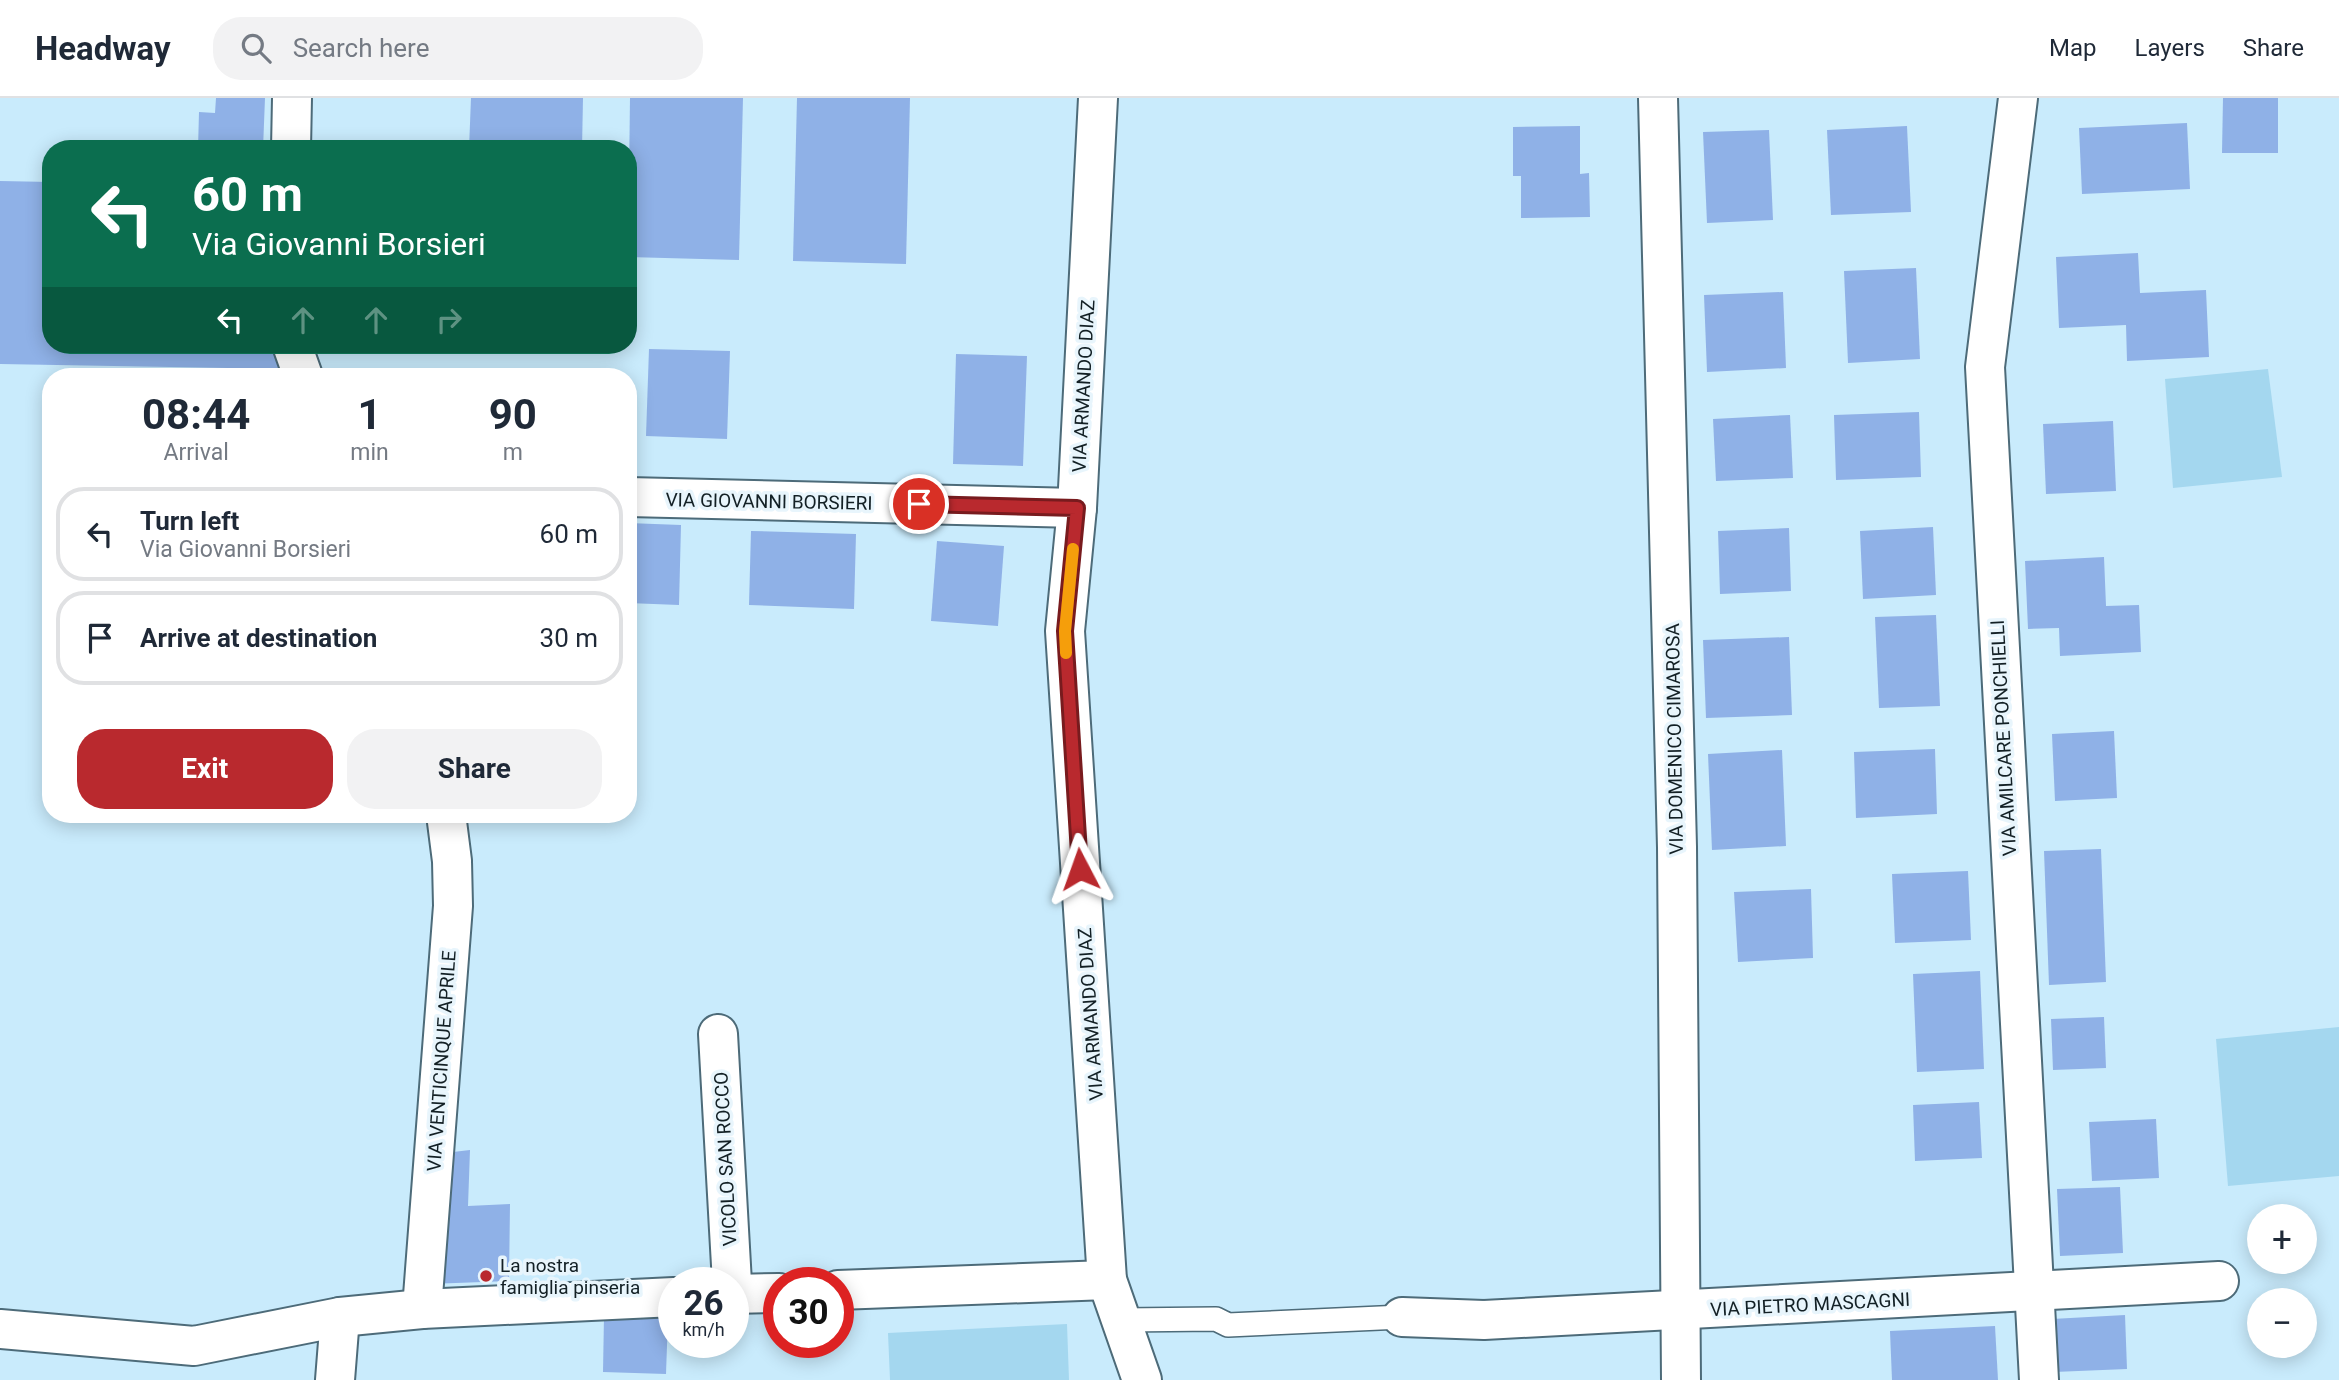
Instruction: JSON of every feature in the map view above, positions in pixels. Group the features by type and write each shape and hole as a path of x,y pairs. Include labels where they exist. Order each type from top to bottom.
{"street":[{"path":"291,140 292,98"},
{"name":"VIA ARMANDO DIAZ","path":"1098,98 1077,508 1065,631 1107,1280 1142,1380"},
{"name":"VIA DOMENICO CIMAROSA","path":"1658,98 1676,846 1681,1380"},
{"name":"VIA AMILCARE PONCHIELLI","path":"2018,98 1985,367 2039,1380"},
{"name":"VIA GIOVANNI BORSIERI","path":"637,497 1077,508"},
{"name":"VIA VENTICINQUE APRILE","path":"422,1308 453,906 452,861 447,823"},
{"name":"VICOLO SAN ROCCO","path":"718,1034 731,1267"},
{"path":"854,1289 1107,1280"},
{"name":"VIA PIETRO MASCAGNI","path":"1402,1317 1484,1320 2034,1293 2219,1281"},
{"path":"0,1329 194,1346 340,1317 422,1308 658,1298"},
{"path":"335,1380 340,1317"}],"lane":[{"path":"1122,1320 1216,1319 1228,1325 1402,1317"}],"shaded area":[{"path":"2268,369 2282,477 2173,488 2165,379"},
{"path":"2339,1027 2339,1176 2228,1186 2216,1039"},
{"path":"1067,1324 1069,1380 890,1380 888,1333"}],"building":[{"path":"216,98 265,98 263,140 198,140 199,112 215,113"},
{"path":"471,98 583,98 582,140 469,140"},
{"path":"630,98 743,98 739,260 637,257 637,140 629,140"},
{"path":"797,98 910,98 906,264 793,261"},
{"path":"2223,98 2278,98 2278,153 2222,153"},
{"path":"2187,123 2190,189 2082,194 2079,128"},
{"path":"1580,126 1580,174 1589,173 1590,217 1521,218 1521,176 1513,176 1513,127"},
{"path":"1907,126 1911,212 1831,215 1827,130"},
{"path":"1769,130 1773,220 1707,223 1703,132"},
{"path":"0,181 42,182 42,354 278,354 280,368 224,368 0,364"},
{"path":"2138,253 2140,293 2206,290 2209,357 2127,361 2126,325 2059,328 2056,257"},
{"path":"1916,268 1920,359 1848,363 1844,271"},
{"path":"1783,292 1786,368 1707,372 1704,295"},
{"path":"649,349 730,351 727,439 646,436"},
{"path":"956,354 1027,356 1023,466 953,464"},
{"path":"1919,412 1921,477 1836,480 1834,415"},
{"path":"1790,415 1793,478 1716,481 1713,419"},
{"path":"2113,421 2116,491 2046,494 2043,424"},
{"path":"637,523 681,525 679,605 637,603"},
{"path":"1933,527 1936,595 1863,599 1860,531"},
{"path":"1789,528 1791,591 1720,594 1718,531"},
{"path":"751,531 856,534 854,609 749,605"},
{"path":"937,541 1004,546 998,626 931,621"},
{"path":"2104,557 2106,606 2139,605 2141,652 2060,656 2059,628 2028,629 2025,561"},
{"path":"1936,615 1940,706 1879,708 1875,617"},
{"path":"1789,637 1792,715 1706,718 1703,640"},
{"path":"2114,731 2117,798 2055,801 2052,734"},
{"path":"1935,749 1937,814 1856,818 1854,752"},
{"path":"1782,750 1786,846 1712,850 1708,754"},
{"path":"2101,849 2106,982 2049,985 2044,851"},
{"path":"1968,871 1971,940 1895,943 1892,874"},
{"path":"1811,889 1813,958 1738,962 1734,892"},
{"path":"1980,971 1984,1069 1917,1072 1913,974"},
{"path":"2104,1017 2106,1068 2053,1070 2051,1019"},
{"path":"1979,1102 1982,1158 1915,1161 1913,1105"},
{"path":"2156,1119 2159,1178 2092,1181 2089,1122"},
{"path":"470,1150 468,1206 510,1204 509,1281 429,1284 436,1154"},
{"path":"2120,1187 2123,1253 2060,1256 2057,1189"},
{"path":"2125,1315 2127,1369 2054,1372 2052,1319"},
{"path":"604,1316 658,1317 658,1358 667,1358 666,1374 603,1372"},
{"path":"1995,1326 1998,1380 1892,1380 1890,1331"}],"slow traffic":[{"path":"1066,653 1065,631 1073,549"}],"place":[{"name":"La nostra famiglia pinseria","path":"486,1276"}],"route":[{"path":"919,504 1077,508 1065,631 1080,869"}]}
